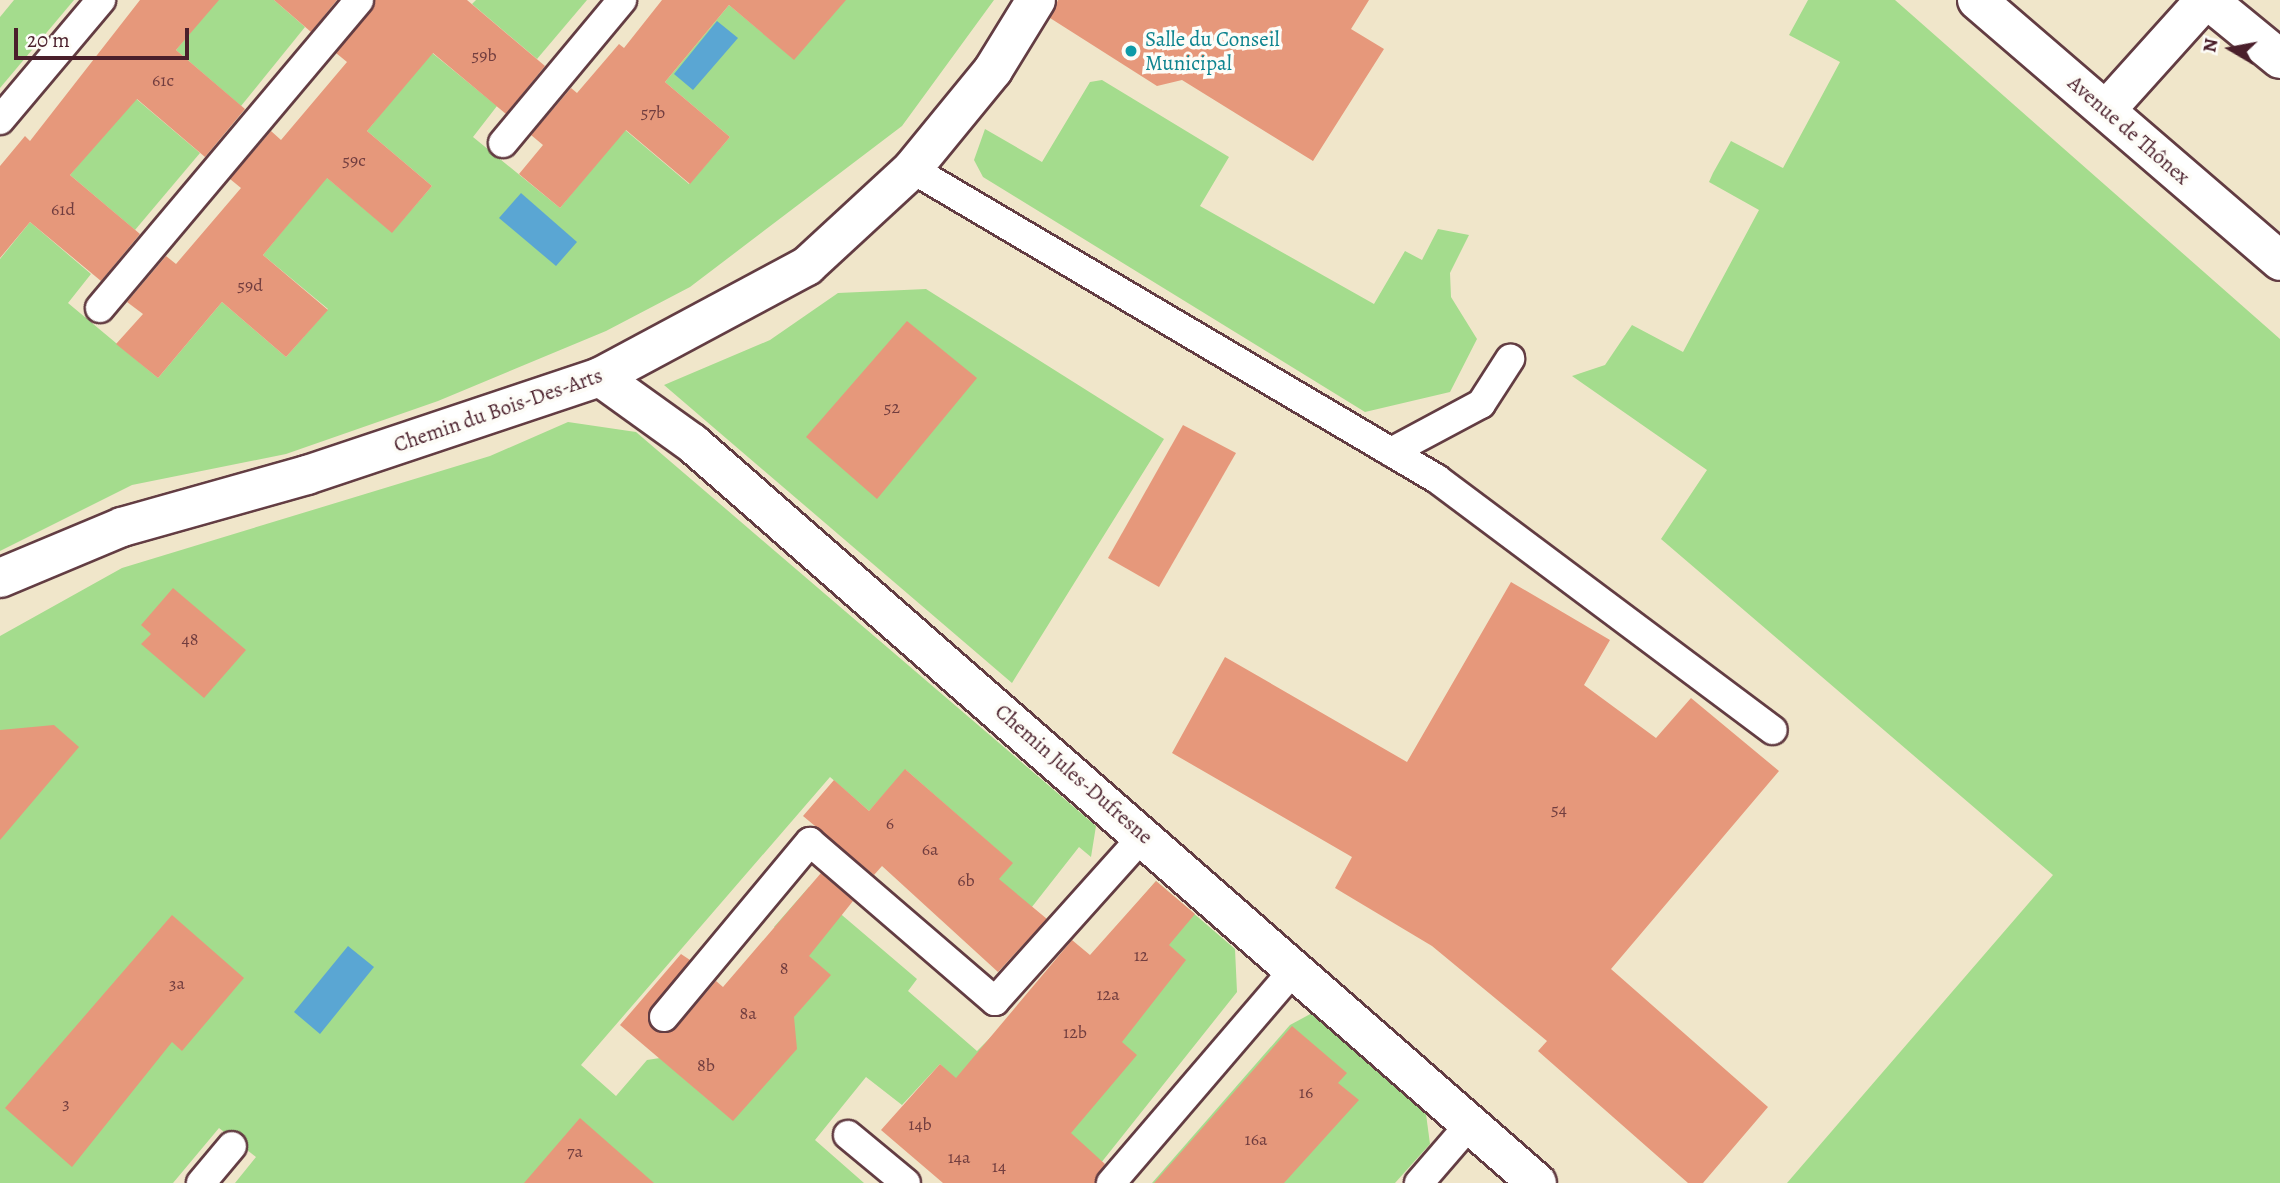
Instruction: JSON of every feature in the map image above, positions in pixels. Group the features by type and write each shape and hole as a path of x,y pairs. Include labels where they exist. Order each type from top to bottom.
{"street":[{"name":"Chemin du Bois-Des-Arts","path":"0,578 122,527 307,475 600,377 807,266 912,169 993,70 1036,0"},
{"name":"Avenue de Thônex","path":"1977,0 2280,261"},
{"path":"2106,110 2206,0 2280,59"},
{"name":"Chemin Jules-Dufresne","path":"600,377 692,443 1145,834 1292,972 1537,1183"}],"lane":[{"path":"0,120 101,0"},
{"path":"100,308 359,0"},
{"path":"503,144 622,0"},
{"path":"912,169 1391,452 1668,646 1773,730"},
{"path":"1391,452 1481,404 1510,359"},
{"path":"664,1017 810,842 995,1001 1145,834"},
{"path":"1111,1183 1292,972"},
{"path":"1419,1183 1469,1125"},
{"path":"848,1135 906,1183"},
{"path":"201,1183 232,1146"}],"green space":[{"path":"14,0 74,0 0,88 0,17"},
{"path":"217,0 274,0 305,27 241,106 176,50"},
{"path":"476,0 587,0 537,59 472,4"},
{"path":"820,0 994,0 902,126 690,287 606,331 438,401 286,454 132,485 0,551 0,259 30,222 91,274 68,303 158,378 222,302 286,357 328,309 263,255 326,177 392,232 432,186 367,131 431,52 497,106 473,137 560,208 624,129 689,184 730,137 665,82 729,5 794,59"},
{"path":"1808,0 1895,0 2280,339 2280,1183 1787,1183 2053,875 1661,539 1707,470 1572,376 1605,365 1632,325 1683,352 1759,210 1709,182 1713,173 1731,141 1783,168 1840,62 1789,35"},
{"path":"1102,80 1229,157 1200,206 1374,304 1405,251 1422,260 1438,229 1469,235 1450,273 1451,297 1477,339 1450,392 1365,412 983,177 974,160 985,129 1042,162 1090,82"},
{"path":"134,97 200,153 135,230 70,175"},
{"path":"926,289 1164,439 1012,683 664,385 770,340 838,293"},
{"path":"568,422 636,432 1096,826 1091,857 1079,847 1013,931 979,902 1012,863 906,770 869,811 830,777 581,1065 616,1096 647,1060 660,1058 716,1106 830,975 774,927 809,887 917,979 908,991 977,1051 996,1032 1030,1028 1156,881 1235,949 1237,992 1085,1183 1043,1183 940,1064 902,1105 866,1077 815,1140 864,1183 235,1183 256,1157 219,1128 173,1183 0,1183 0,636 122,568 490,456"},
{"path":"1314,1012 1426,1114 1430,1144 1395,1183 1152,1183 1290,1025"}],"water":[{"path":"717,21 738,38 693,90 674,74"},
{"path":"521,193 577,242 556,266 499,218"},
{"path":"348,946 374,967 320,1034 294,1012"}],"building":[{"path":"140,0 219,0 176,50 245,109 205,157 137,99 70,175 140,234 101,281 30,222 0,258 0,166 25,136 30,141"},
{"path":"274,0 337,0 311,32"},
{"path":"375,0 467,0 545,66 506,114 433,53 367,131 432,186 392,233 327,178 263,255 328,310 286,357 222,302 158,378 116,344 143,314 127,302 166,256 176,264 241,188 230,179 271,131 281,140 347,62 336,53"},
{"path":"662,0 846,0 794,60 729,5 665,82 730,137 690,184 626,130 560,208 519,174 543,145 531,135 571,88 577,93 619,44 624,48"},
{"path":"1058,0 1369,0 1351,29 1384,49 1313,161 1182,80 1157,86 1050,18"},
{"path":"907,321 977,378 877,499 806,437"},
{"path":"1183,425 1236,453 1159,587 1108,558"},
{"path":"1511,582 1610,640 1584,685 1656,738 1691,698 1779,771 1611,969 1768,1107 1703,1183 1688,1183 1538,1051 1547,1041 1432,946 1335,888 1352,857 1172,753 1225,657 1407,762"},
{"path":"173,588 246,650 204,698 141,644 151,634 141,625"},
{"path":"54,725 79,747 0,840 0,730"},
{"path":"905,769 1013,863 999,879 1047,919 998,972 882,866 874,875 803,816 834,780 869,811"},
{"path":"821,873 853,901 809,956 831,975 794,1017 797,1049 733,1121 620,1025 681,954 690,960 648,1015 661,1033 676,1028 716,981 723,987"},
{"path":"1156,881 1195,914 1169,945 1186,960 1122,1042 1137,1055 1071,1133 1105,1164 1095,1183 943,1183 881,1130 940,1064 956,1078 1072,940 1090,955"},
{"path":"172,915 244,978 182,1051 172,1042 72,1167 5,1108"},
{"path":"1292,1026 1347,1073 1338,1083 1359,1100 1284,1183 1154,1183"},
{"path":"580,1118 654,1183 524,1183"}],"place":[{"name":"Salle du Conseil Municipal","path":"1131,51"}]}
